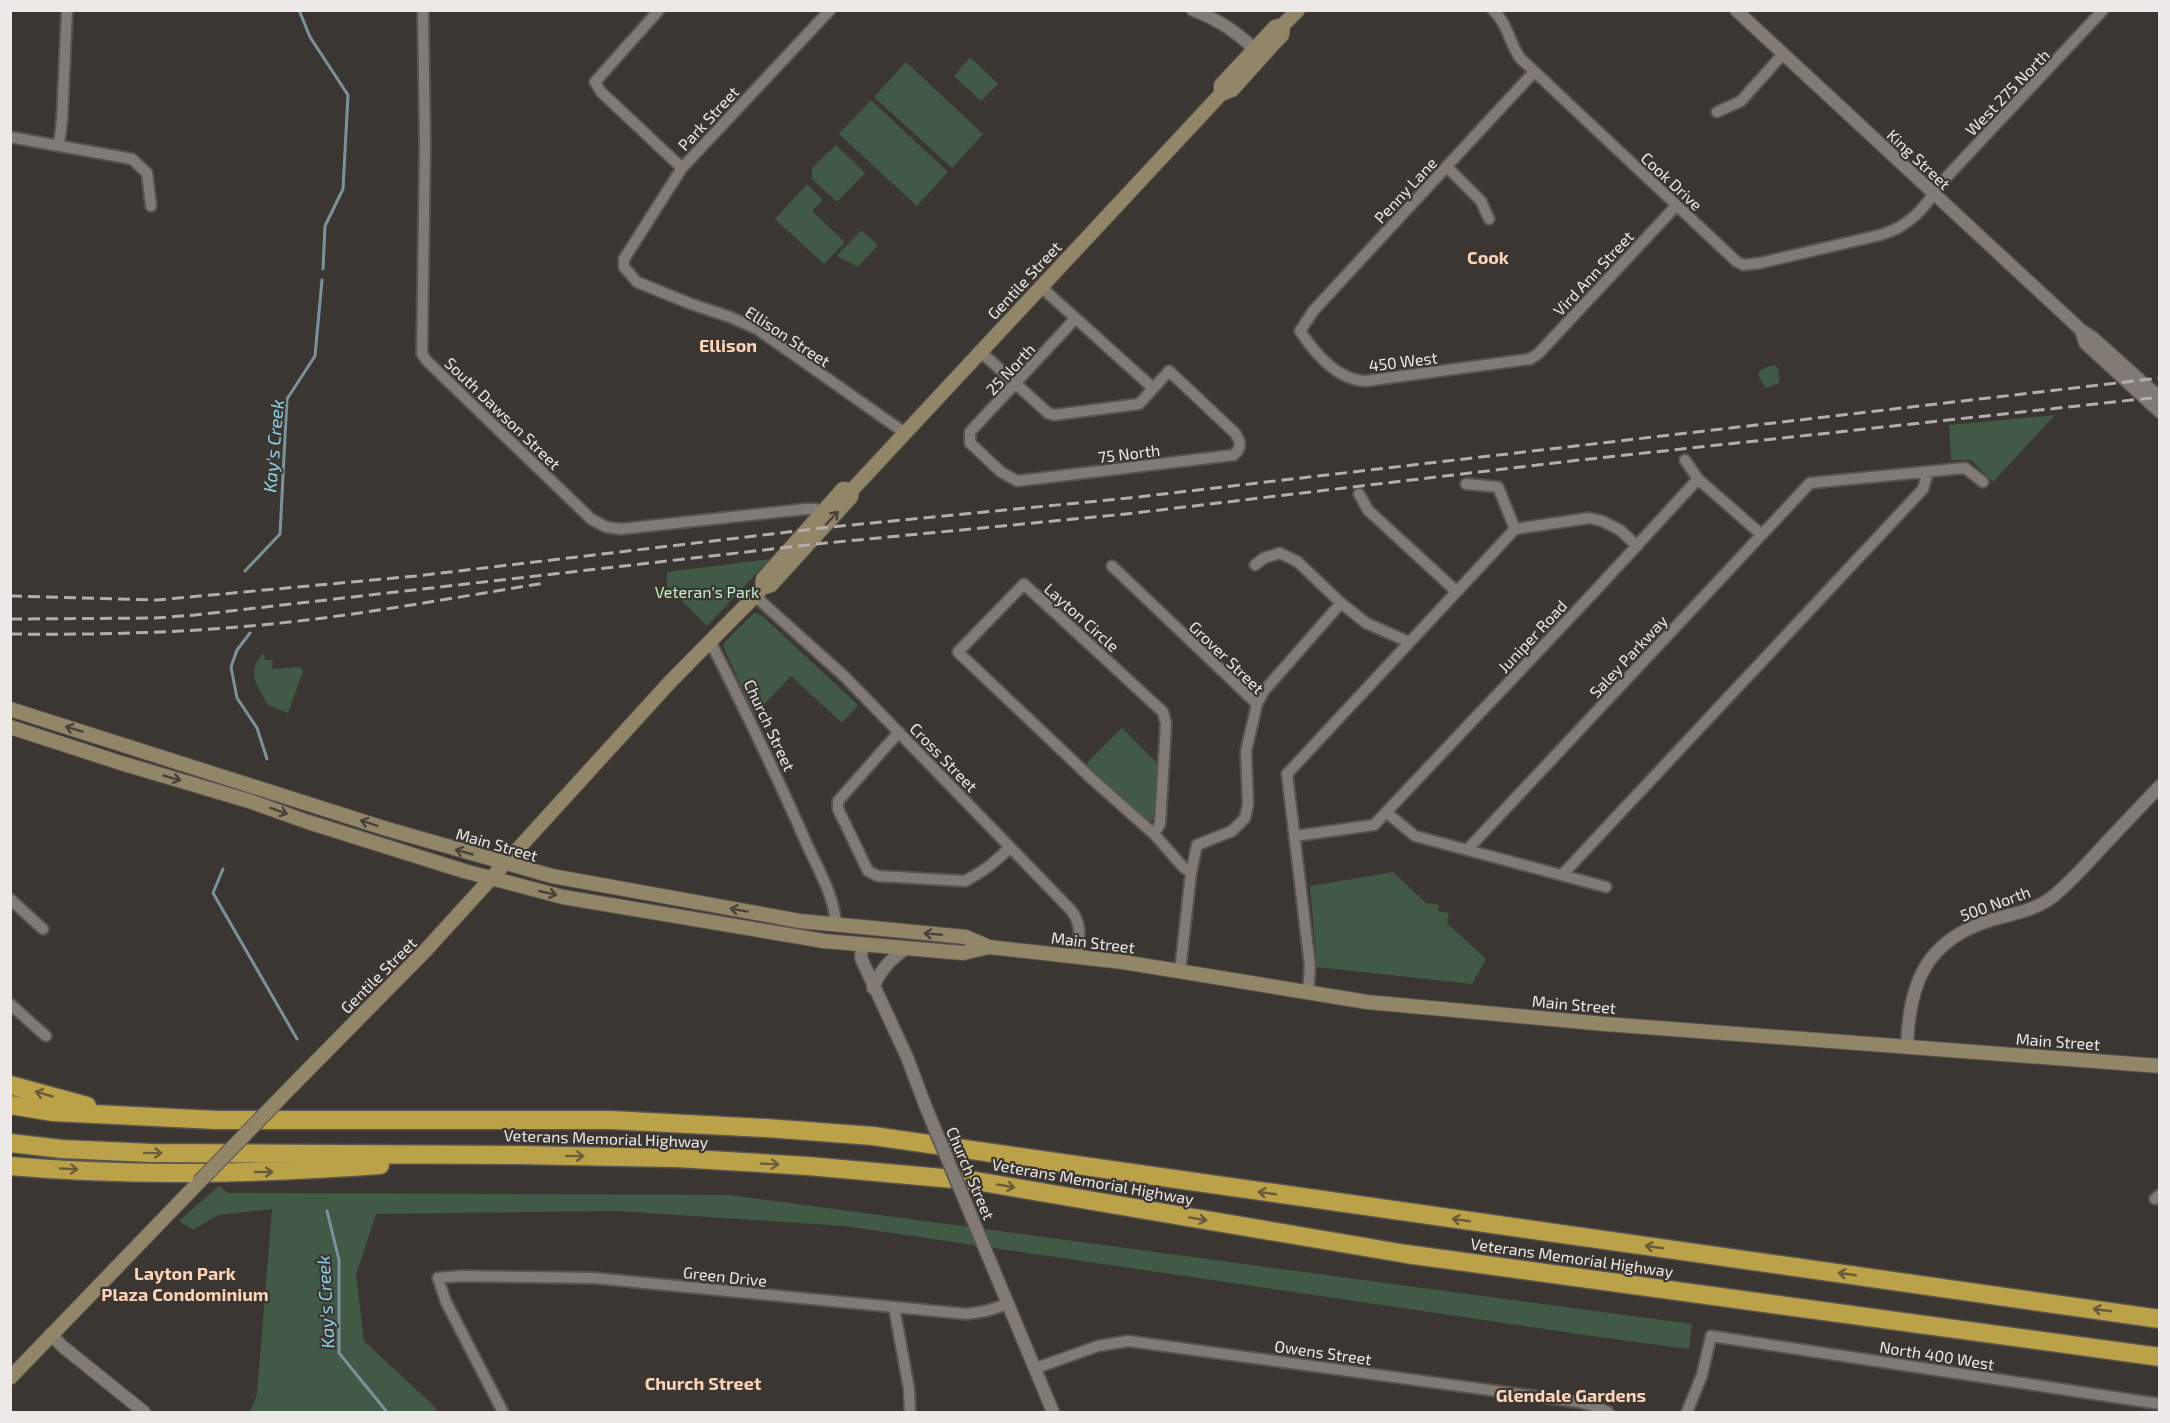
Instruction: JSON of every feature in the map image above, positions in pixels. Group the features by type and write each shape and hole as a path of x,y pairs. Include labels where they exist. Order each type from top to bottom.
{"highway":[{"path":"10,1085 117,1115"},
{"name":"Veterans Memorial Highway","path":"10,1105 52,1112 216,1120 621,1120 873,1136 2160,1319"},
{"name":"Veterans Memorial Highway","path":"10,1143 62,1149 151,1153 517,1155 687,1159 808,1166 976,1181 1406,1254 2160,1357"},
{"path":"10,1166 133,1172 290,1172 517,1155"}],"main road":[{"name":"Gentile Street","path":"1222,93 1221,85 1254,49 1260,49 1298,10"},
{"name":"Gentile Street","path":"10,1378 425,951 710,640 758,592 771,585 851,497 852,490 905,433 1222,93 1232,90 1282,35 1283,27"},
{"name":"Gentile Street","path":"758,592 763,579 843,489 852,490"},
{"name":"Main Street","path":"10,709 387,830 505,864 582,883 800,921 966,937 989,947 1077,956 1367,1002 1450,1011 2160,1066"},
{"name":"Main Street","path":"10,727 491,879 563,897 766,932 862,945 963,953 989,947"},
{"path":"766,932 792,927 827,933 835,925"}],"street":[{"path":"58,144 62,120 67,10"},
{"name":"South Dawson Street","path":"423,10 425,145 422,354 427,361 591,519 606,527 621,529 806,509 816,509 821,513"},
{"path":"659,10 595,82 601,92 682,168"},
{"name":"Park Street","path":"624,259 682,168 830,10"},
{"path":"1193,10 1227,26 1254,49"},
{"name":"Cook Drive","path":"1493,10 1507,27 1512,46 1520,58 1736,261 1743,265 1760,263 1881,235"},
{"name":"King Street","path":"1736,10 2081,330 2092,337 2160,398"},
{"name":"West 275 North","path":"1881,235 1896,231 1911,221 1934,195 1941,183 2103,10"},
{"path":"1717,112 1740,100 1783,54"},
{"name":"Penny Lane","path":"1300,331 1314,310 1534,72"},
{"path":"10,137 132,159 147,173 151,206"},
{"path":"1447,167 1481,201 1489,219"},
{"name":"Vird Ann Street","path":"1530,359 1538,354 1676,206"},
{"name":"Ellison Street","path":"624,259 624,267 637,282 691,304 730,316 757,329 905,433"},
{"path":"981,352 1048,413 1054,415 1139,404 1153,388 1041,287"},
{"name":"25 North","path":"1017,481 1001,472 970,443 970,432 1075,319"},
{"name":"King Street","path":"2081,330 2085,343 2160,412"},
{"name":"450 West","path":"1300,331 1313,350 1352,381 1530,359"},
{"name":"75 North","path":"1017,481 1234,455 1240,448 1240,441 1235,433 1169,371 1153,388"},
{"path":"1684,460 1698,479 1762,535"},
{"path":"1562,875 1923,489 1928,472 1965,468 1983,482"},
{"name":"Saley Parkway","path":"1468,849 1810,483 1928,472"},
{"name":"Juniper Road","path":"1295,836 1374,825 1698,479"},
{"path":"1466,484 1498,487 1515,529"},
{"path":"1359,494 1368,510 1456,591"},
{"path":"1308,993 1310,966 1287,774 1515,529 1589,518 1602,520 1620,530 1637,546"},
{"path":"1256,565 1264,558 1280,553 1298,562 1341,603 1366,623 1409,642"},
{"name":"Grover Street","path":"1112,566 1257,704 1246,752 1248,804 1245,818 1232,831 1197,845 1191,873"},
{"name":"Layton Circle","path":"1154,834 1160,824 1166,724 1163,712 1024,584 958,652 1092,779 1154,834 1191,873"},
{"name":"Cross Street","path":"758,592 899,732 1075,915 1080,929 1077,956"},
{"path":"1257,704 1263,692 1341,603"},
{"name":"Church Street","path":"710,640 754,727 823,881 836,912 835,925"},
{"path":"899,732 838,801 838,809 868,871 878,876 965,881 999,859 1010,847"},
{"name":"500 North","path":"1907,1046 1908,1017 1916,984 1925,967 1940,948 1971,928 2026,911 2048,899 2074,876 2160,786"},
{"path":"1386,812 1415,836 1606,887"},
{"path":"1180,971 1191,873"},
{"path":"10,899 43,929"},
{"name":"Church Street","path":"862,945 861,958 873,988 907,1057 1053,1413"},
{"path":"873,988 884,967 905,949"},
{"path":"10,1004 46,1036"},
{"name":"Green Drive","path":"503,1413 446,1302 438,1278 460,1276 594,1278 967,1314 1008,1304"},
{"path":"894,1307 909,1389 910,1413"},
{"path":"51,1334 144,1413"},
{"name":"North 400 West","path":"1687,1413 1702,1375 1711,1336 2160,1404"},
{"name":"Owens Street","path":"1036,1368 1098,1346 1128,1341 1578,1402 1597,1407 1608,1413"}],"green space":[{"path":"970,57 998,84 981,101 954,76"},
{"path":"906,62 983,134 952,168 874,97"},
{"path":"871,100 948,172 917,206 839,134"},
{"path":"836,145 865,173 837,202 812,179 812,168"},
{"path":"807,184 823,200 812,211 845,242 824,264 775,219"},
{"path":"861,230 878,245 858,267 837,256"},
{"path":"1774,365 1778,368 1780,381 1767,388 1758,374 1762,369"},
{"path":"2055,415 1993,482 1971,460 1951,460 1949,425"},
{"name":"Veteran's Park","path":"770,559 707,626 667,586 667,572"},
{"path":"754,613 760,614 858,705 842,723 791,676 754,715 723,646"},
{"path":"264,653 265,660 273,660 272,669 300,667 303,671 288,713 268,705 257,685 255,667"},
{"path":"1122,728 1158,764 1154,817 1151,821 1147,822 1086,764"},
{"path":"1393,872 1426,903 1439,905 1438,911 1449,913 1447,923 1486,959 1472,984 1317,967 1310,886"},
{"path":"219,1186 228,1193 730,1195 1692,1324 1689,1349 845,1226 617,1211 376,1214 356,1275 364,1341 436,1408 436,1412 250,1412 257,1394 272,1209 218,1215 193,1230 179,1221"}],"waterway":[{"name":"Kay's Creek","path":"299,10 310,37 348,95 343,189 325,226 323,269"},
{"name":"Kay's Creek","path":"245,571 280,534 287,399 315,356 322,280"},
{"name":"Kay's Creek","path":"250,633 237,650 231,667 237,698 257,728 267,759"},
{"name":"Kay's Creek","path":"223,869 213,893 297,1039"},
{"name":"Kay's Creek","path":"327,1211 339,1260 339,1353 387,1412"}],"railway":[{"path":"10,596 157,600 416,576 831,527 1129,498 2160,378"},
{"path":"10,619 155,618 195,615 816,544 1126,514 1571,461 2160,397"},
{"path":"10,634 136,633 261,625 368,612 545,583"}],"district":[{"name":"Cook","path":"1488,257"},
{"name":"Ellison","path":"728,345"},
{"name":"Layton Park Plaza Condominium","path":"185,1283"},
{"name":"Church Street","path":"703,1383"},
{"name":"Glendale Gardens","path":"1571,1395"}]}
